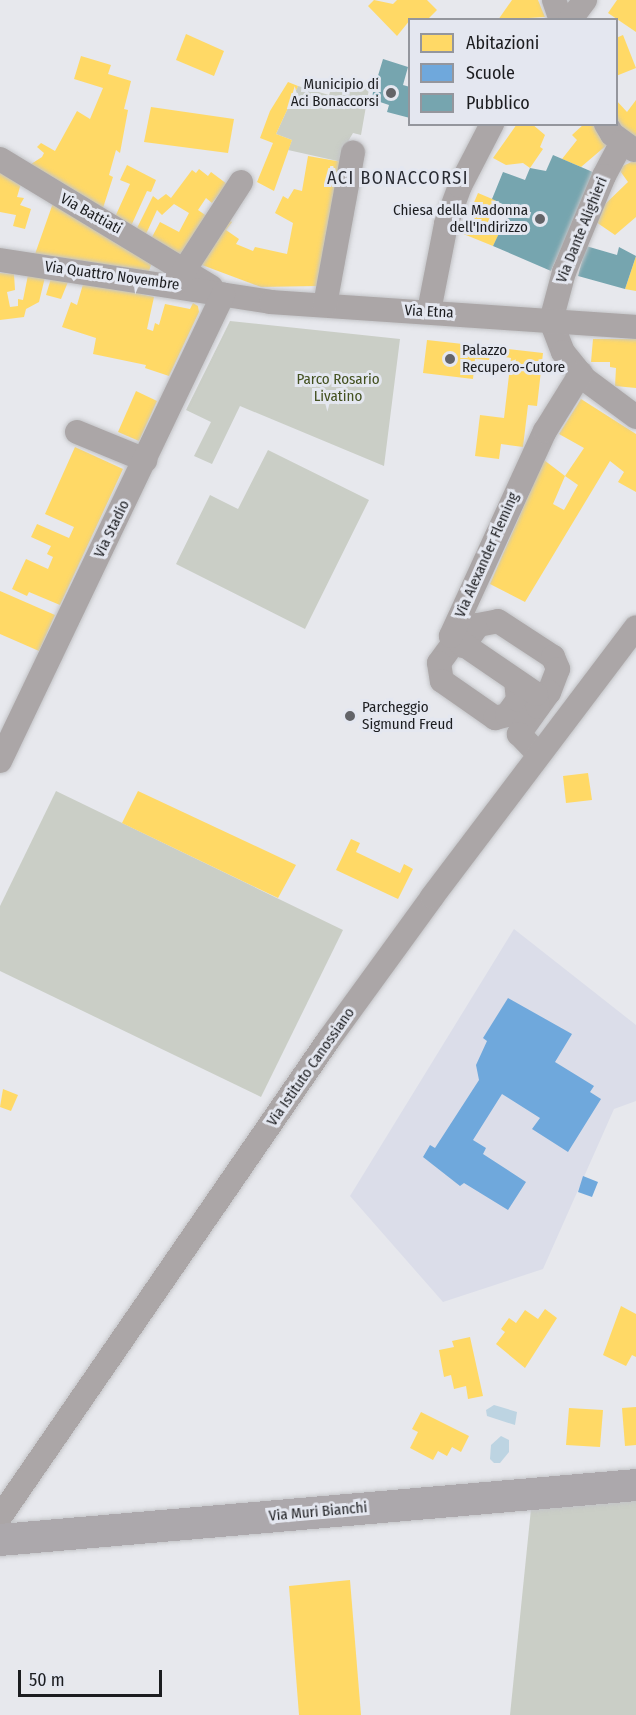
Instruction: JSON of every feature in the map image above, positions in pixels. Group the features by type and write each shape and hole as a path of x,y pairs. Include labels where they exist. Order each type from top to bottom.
{"main road":[{"name":"Via Muri Bianchi","path":"0,1540 636,1485"}],"street":[{"path":"554,0 560,18"},
{"path":"572,18 585,0"},
{"path":"429,311 446,224 486,134"},
{"name":"Via Dante Alighieri","path":"551,321 564,272 622,139"},
{"path":"325,304 353,153"},
{"name":"Via Battiati","path":"0,159 179,276"},
{"path":"179,276 241,182"},
{"name":"Via Quattro Novembre","path":"0,260 179,276 223,295"},
{"name":"Via Etna","path":"223,295 636,327"},
{"name":"Via Stadio","path":"0,761 223,295"},
{"path":"551,321 563,351 581,373 610,402 636,417"},
{"name":"Via Alexander Fleming","path":"459,643 451,636 519,483 545,430 581,373"},
{"path":"77,432 145,460"},
{"path":"498,621 553,657 558,669 550,681 527,692 518,700 507,715 495,718 442,681 440,663 459,643 478,625 498,621"},
{"name":"Via Istituto Canossiano","path":"0,1517 329,1039 538,754 636,627"},
{"path":"459,643 527,692"},
{"path":"527,692 519,734 538,754"}],"shaded area":[{"path":"514,929 636,1025 636,1101 614,1109 543,1269 443,1302 350,1196"}],"green space":[{"path":"334,80 369,89 361,135 353,133 343,150 342,162 288,150 292,140 276,134 298,86 329,95"},
{"name":"Parco Rosario Livatino","path":"230,321 400,339 384,466 240,406 212,464 194,456 211,422 186,410"},
{"path":"268,450 369,500 305,629 176,564 210,495 238,509"},
{"path":"56,791 343,930 261,1097 0,971 0,906"},
{"path":"636,1498 636,1715 510,1715 531,1509"}],"water":[{"path":"494,1405 517,1412 515,1425 487,1416 486,1410"},
{"path":"501,1436 509,1440 509,1452 500,1463 494,1463 490,1459 491,1445"}],"building: Abitazioni":[{"path":"374,0 393,4 397,0 427,0 437,10 429,18 408,18 408,22 397,36 368,6"},
{"path":"512,0 538,0 545,17 529,18 499,18"},
{"path":"617,0 636,0 636,32 618,18 608,13"},
{"path":"186,34 224,51 214,76 176,60"},
{"path":"623,35 636,68 618,75 618,37"},
{"path":"81,56 111,65 108,74 131,81 124,109 128,110 120,153 116,150 109,175 113,177 102,211 28,166 42,157 44,153 37,147 41,143 55,151 77,111 90,119 103,88 74,79"},
{"path":"288,82 298,86 276,134 292,140 274,191 257,182 273,143 260,138 270,111"},
{"path":"636,100 636,140 616,126 618,126 618,102 627,112"},
{"path":"151,107 234,119 228,153 144,142"},
{"path":"516,126 534,126 545,135 540,147 543,149 530,168 523,163 506,165 493,158"},
{"path":"582,126 598,126 608,144 581,167 562,159 577,140 572,135"},
{"path":"308,156 342,162 317,286 261,287 194,262 225,218 232,222 226,230 239,239 236,244 253,251 255,247 287,254 293,223 275,213 283,196 288,199 294,189 302,191"},
{"path":"636,160 636,217 615,235 596,222 600,209 628,182 618,168"},
{"path":"127,165 156,180 151,192 147,191 131,226 115,217 130,184 120,180"},
{"path":"0,169 22,180 17,197 24,198 20,205 31,209 25,229 13,226 16,215 0,212"},
{"path":"199,169 208,176 211,172 227,184 212,203 206,198 198,210 211,219 185,258 152,237 160,222 179,232 189,213 174,204 162,215 157,210 146,234 137,228 153,196 158,200 166,194 171,198 192,170 196,173"},
{"path":"478,193 497,201 487,224 501,230 493,246 461,233"},
{"path":"53,203 152,262 149,271 34,257"},
{"path":"636,256 636,291 625,289"},
{"path":"29,270 46,273 39,302 26,309 24,317 0,320 0,273 14,274 15,290 7,292 10,307 18,306 18,299 23,300"},
{"path":"52,275 70,277 61,299 46,295"},
{"path":"84,281 154,297 147,329 153,331 155,323 159,325 165,304 190,309 193,303 198,306 199,312 169,376 145,368 146,365 93,354 96,338 62,327 71,302 77,305"},
{"path":"593,339 636,339 636,388 615,386 616,368 610,367 610,362 591,362"},
{"path":"427,340 543,353 537,406 528,405 523,447 501,444 499,459 475,456 480,415 504,418 511,358 490,355 489,360 475,359 473,379 423,373"},
{"path":"136,391 157,401 139,441 118,432"},
{"path":"581,399 636,434 636,492 618,482 624,472 610,461 525,602 490,584 544,460 565,476 584,448 559,434","holes":["565,476 578,485 564,510 553,504"]},
{"path":"75,447 123,469 60,605 29,592 27,596 12,589 26,559 48,569 53,557 47,554 51,546 31,537 37,524 69,538 74,527 45,514"},
{"path":"0,591 55,615 39,651 0,634"},
{"path":"588,773 592,800 566,803 563,776"},
{"path":"138,791 296,865 278,898 122,823"},
{"path":"351,839 360,843 356,852 400,873 404,864 413,869 398,899 336,870"},
{"path":"3,1089 18,1095 11,1111 0,1107"},
{"path":"621,1306 636,1314 636,1357 632,1355 626,1366 603,1355"},
{"path":"545,1309 557,1318 525,1368 496,1344 505,1332 501,1329 509,1318 516,1323 525,1310 538,1319"},
{"path":"470,1337 483,1396 468,1399 466,1386 454,1389 451,1375 444,1377 439,1350 454,1347 452,1341"},
{"path":"636,1407 636,1445 625,1446 622,1408"},
{"path":"569,1408 603,1410 600,1447 566,1445"},
{"path":"421,1412 469,1436 461,1452 452,1447 447,1456 438,1451 433,1460 410,1448 418,1432 412,1429"},
{"path":"350,1580 361,1715 299,1715 289,1586"}],"building: Scuole":[{"path":"508,998 572,1034 555,1062 594,1086 590,1092 601,1099 568,1152 532,1129 540,1118 502,1094 473,1140 486,1148 483,1154 526,1182 508,1210 464,1183 460,1186 423,1157 430,1145 435,1148 479,1080 476,1065 487,1041 483,1038"},
{"path":"583,1176 598,1182 592,1197 578,1192"}],"building: Pubblico":[{"name":"Municipio di Aci Bonaccorsi","path":"383,59 408,67 403,85 408,86 408,117 387,112 389,105 371,99"},
{"name":"Chiesa della Madonna dell'Indirizzo","path":"553,155 595,173 551,271 493,246 511,208 492,199 503,172 525,180 530,168 546,171"},
{"path":"586,246 617,255 619,247 636,256 625,289 578,276"}],"place":[{"name":"Municipio di Aci Bonaccorsi","path":"391,93"},
{"name":"Chiesa della Madonna dell'Indirizzo","path":"540,219"},
{"name":"Palazzo Recupero-Cutore","path":"450,359"},
{"name":"Parcheggio Sigmund Freud","path":"350,716"}],"district":[{"name":"ACI BONACCORSI","path":"398,178"}]}
